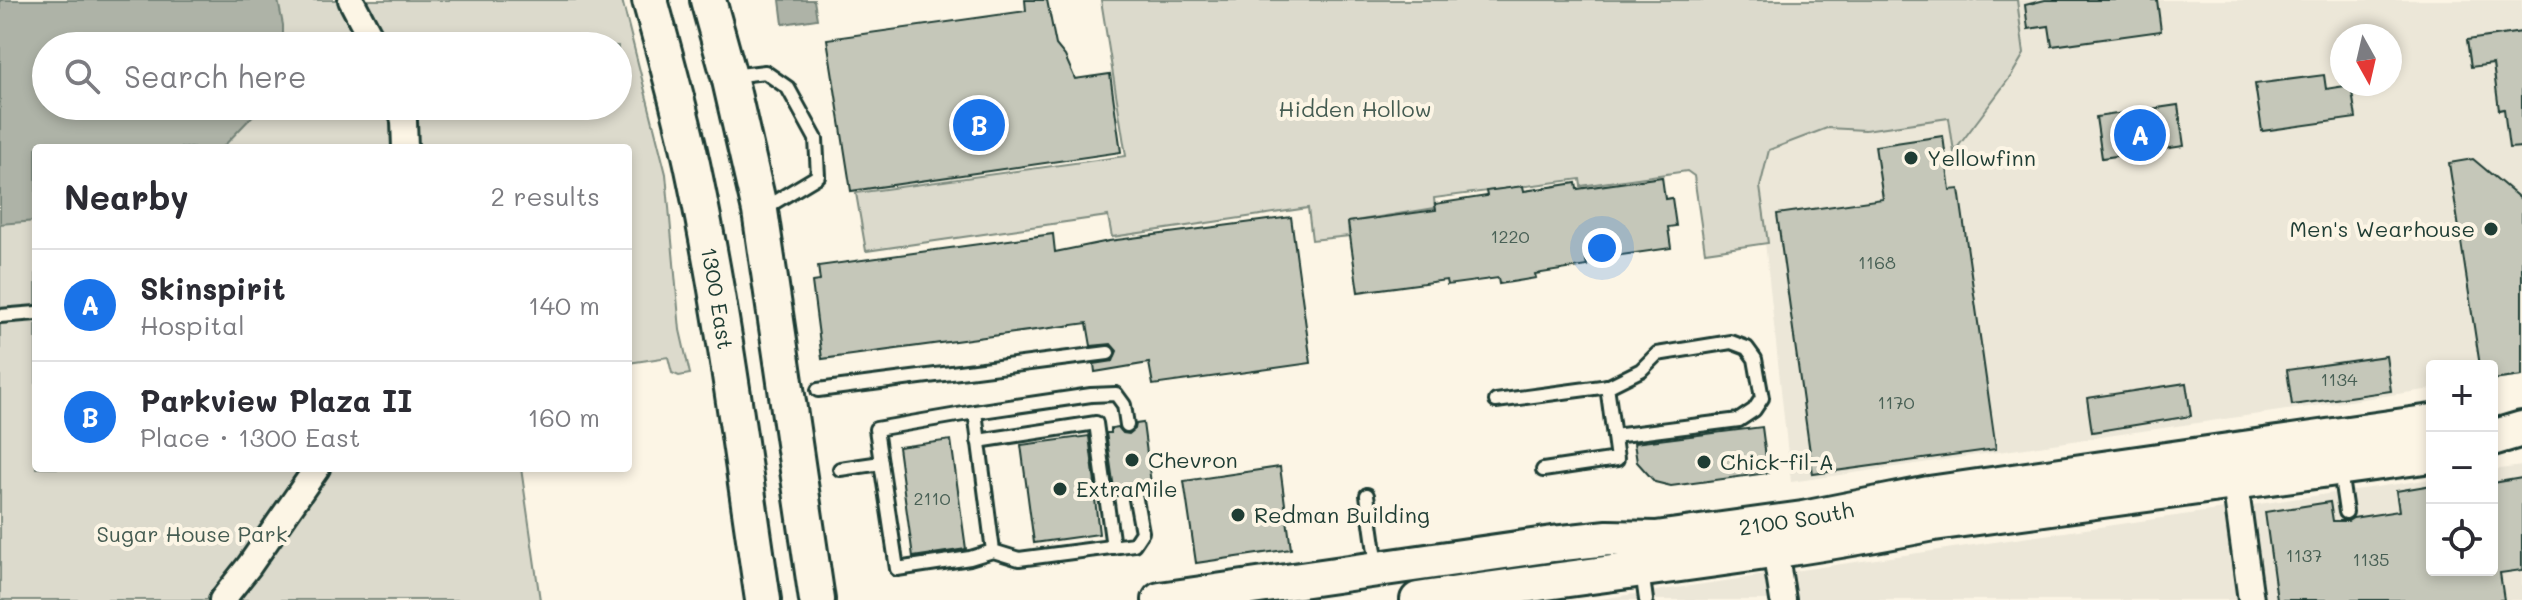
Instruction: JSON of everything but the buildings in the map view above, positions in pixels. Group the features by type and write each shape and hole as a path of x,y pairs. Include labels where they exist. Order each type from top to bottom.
{"main road":[{"name":"1300 East","path":"650,0 675,90 706,231 763,600"},
{"path":"708,0 760,211 817,600"},
{"name":"2100 South","path":"1160,600 1553,544 1608,538 1656,539 1803,519 1929,494 2426,423"},
{"name":"2100 South","path":"1418,600 1498,594 1547,586 1644,584 1775,550 1934,523 2426,456"},
{"path":"1934,523 1942,513 1953,507 2041,493 2051,486 2051,476"},
{"path":"1312,600 1511,568 1537,559 1553,544"}],"street":[{"path":"351,0 368,32"},
{"path":"404,120 405,144"},
{"path":"222,600 314,472"},
{"path":"2235,483 2251,600"},
{"path":"1775,550 1783,600"}],"lane":[{"path":"729,76 765,72 788,88 816,139 818,176 760,211"},
{"path":"0,316 32,313"},
{"path":"1496,401 1607,386 1641,370 1657,354 1731,342 1747,348 1755,359 1762,398 1754,410 1739,420 1614,436"},
{"path":"818,390 1108,353"},
{"path":"1543,470 1617,459 1607,386"},
{"path":"1127,425 1124,405 1116,394 1091,395 876,429 897,569 970,558 993,551 1026,559 1134,544 1142,532 1135,494"},
{"path":"975,412 993,551"},
{"path":"978,441 1096,423 1113,547"},
{"path":"840,469 881,463"},
{"path":"2340,468 2346,512"},
{"path":"1367,495 1377,569"}],"shaded area":[{"path":"0,0 278,0 283,32 32,32 32,120 249,120 226,144 32,144 32,221 0,224"},
{"path":"780,0 814,0 817,19 783,24"},
{"path":"2017,0 2522,0 2522,376 2498,379 2498,360 2426,360 2426,390 1791,482 1759,187 1769,150 1827,128 1865,130 1949,118 1954,151 2024,54"},
{"path":"2522,466 2522,600 1593,600 2426,480 2426,576 2498,576 2498,469"}],"green space":[{"name":"Sugar House Park","path":"0,0 622,0 630,32 32,32 32,120 632,120 632,40 666,174 680,330 690,374 679,376 672,373 668,357 632,362 632,144 32,144 32,472 522,472 540,600 0,600"},
{"name":"Hidden Hollow","path":"1101,0 2017,0 2024,54 1954,152 1949,118 1865,130 1827,128 1769,150 1760,187 1768,243 1705,252 1694,176 1687,171 1581,186 1580,179 1434,198 1435,208 1348,222 1349,236 1312,240 1308,208 1112,237 1108,216 866,251 856,193 1126,156"}],"place":[{"name":"Parkview Plaza II","path":"979,125"},
{"name":"Skinspirit","path":"2140,135"},
{"name":"Yellowfinn","path":"1911,158"},
{"name":"Men's Wearhouse","path":"2491,229"},
{"name":"Chevron","path":"1132,460"},
{"name":"Chick-fil-A","path":"1704,462"},
{"name":"ExtraMile","path":"1060,489"},
{"name":"Redman Building","path":"1238,515"}]}
